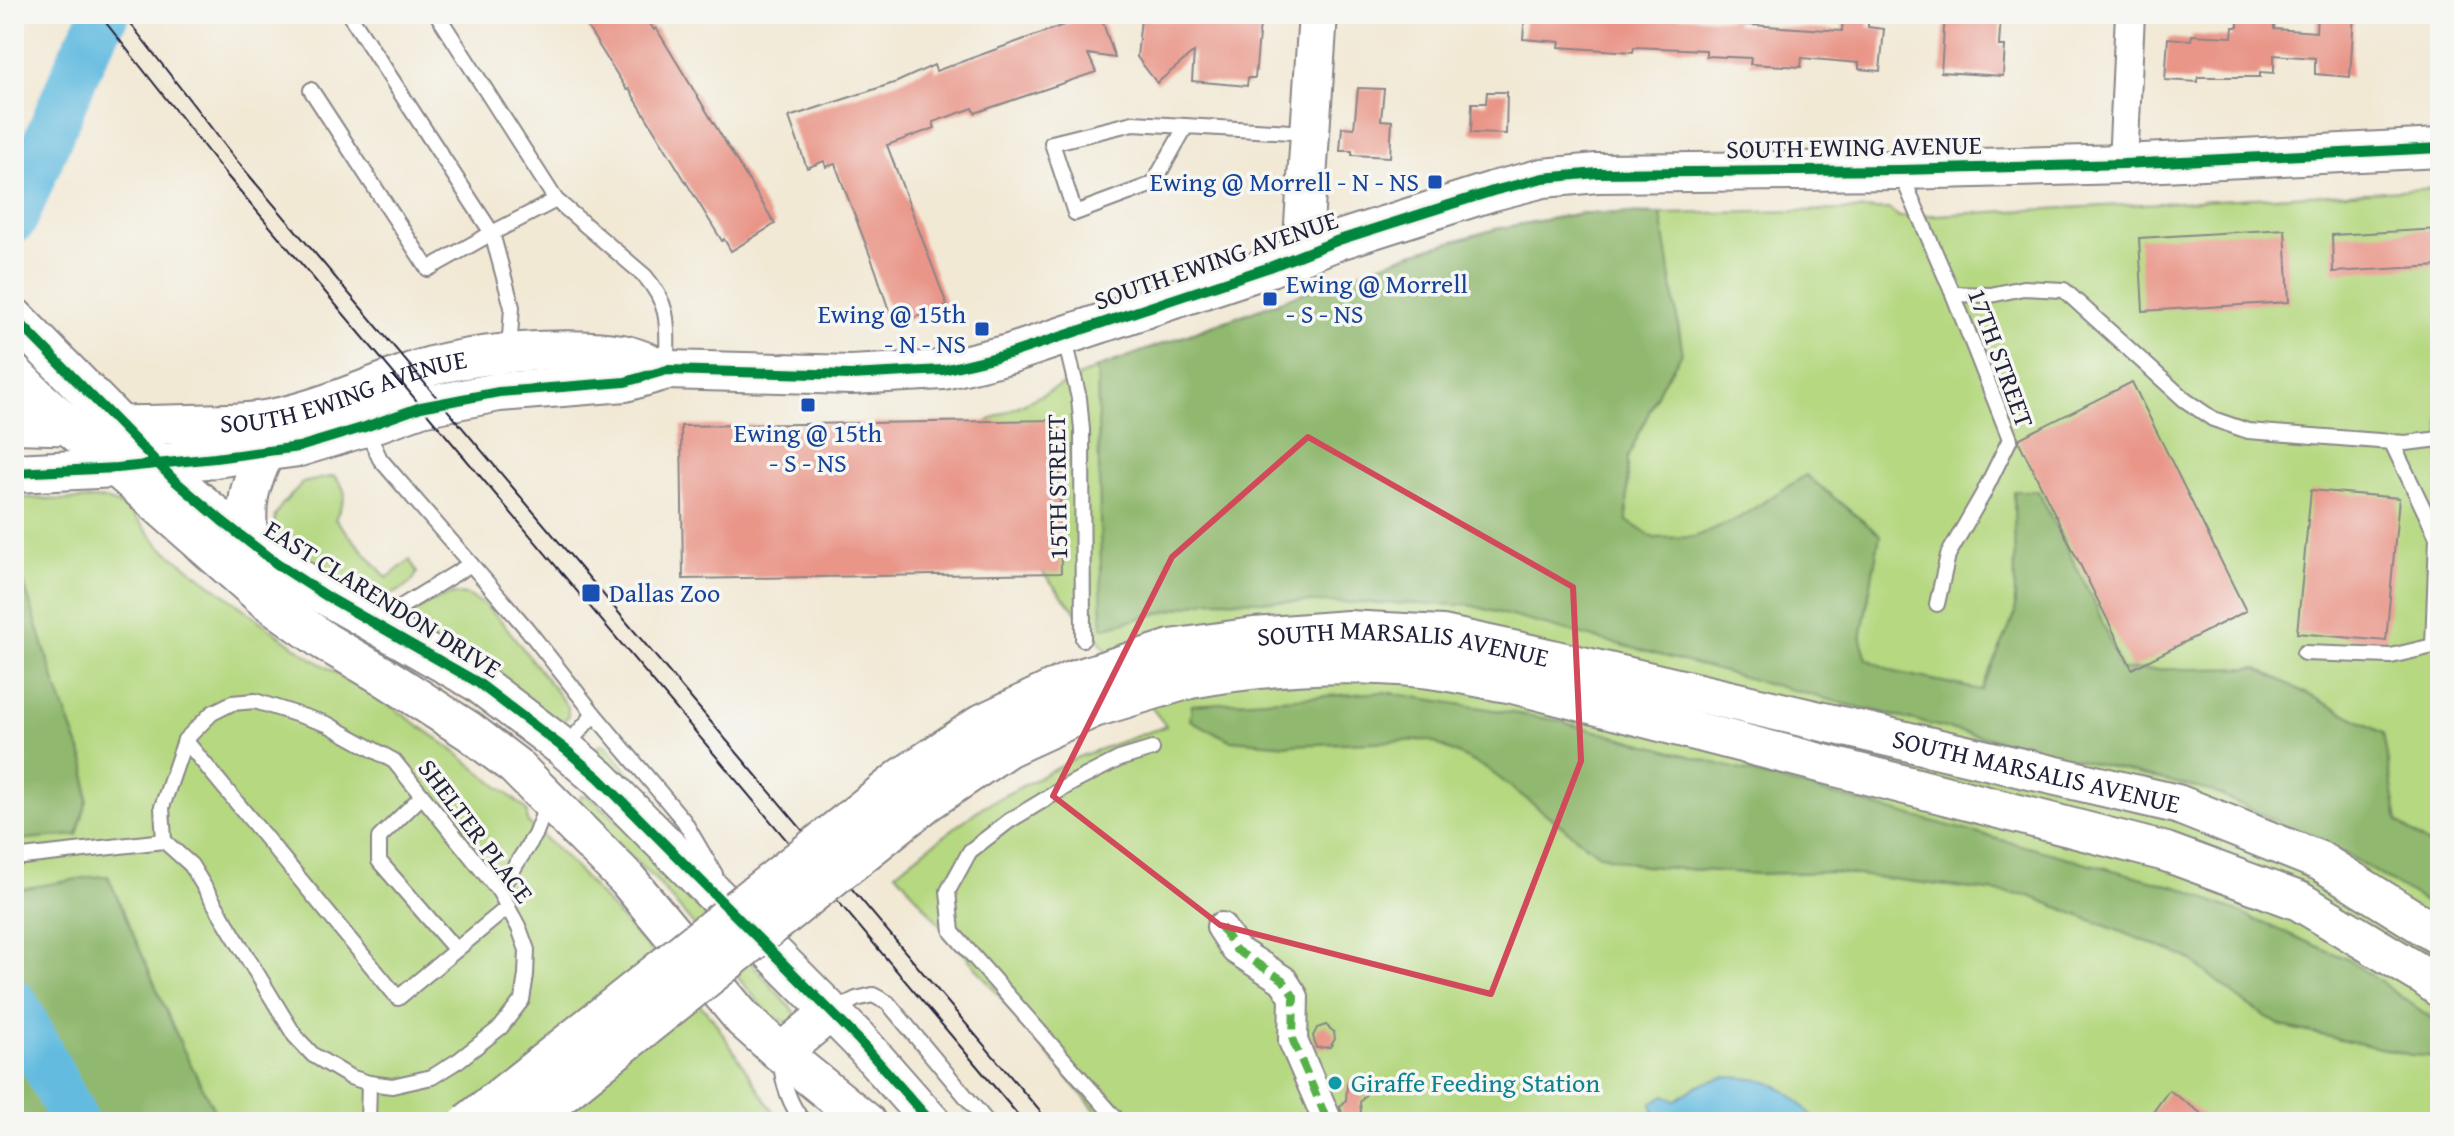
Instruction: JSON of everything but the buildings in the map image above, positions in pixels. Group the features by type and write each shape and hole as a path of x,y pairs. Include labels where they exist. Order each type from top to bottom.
{"street":[{"path":"1306,252 1304,224 1318,14"},
{"path":"2123,164 2130,14"},
{"name":"SOUTH EWING AVENUE","path":"14,424 123,426 224,423 421,407 499,392 625,382 667,370 851,375 943,370 1009,354 1270,267 1306,252 1493,191 1543,178 1612,172 1900,170 2123,164 2440,148"},
{"name":"EAST CLARENDON DRIVE","path":"14,317 174,480 249,542 315,589 477,682 565,749 638,816 858,1039 931,1122"},
{"name":"SOUTH EWING AVENUE","path":"14,473 117,468 299,447 357,412 413,371 447,362 569,350 625,355 667,370"},
{"path":"14,374 264,598 324,641 469,731 515,766 627,879 743,1019 866,1122"},
{"path":"249,542 246,514 251,483 265,452"},
{"name":"SOUTH MARSALIS AVENUE","path":"526,1122 927,802 1007,748 1180,664 1254,637 1348,630 1443,635 2177,804 2320,861 2440,936"},
{"name":"SOUTH MARSALIS AVENUE","path":"469,1122 903,777 983,723 1071,681 1180,664 1247,668 1329,664 1422,668 1513,684 2166,852 2299,901 2432,982"},
{"path":"548,800 565,749"},
{"path":"1221,927 1236,950 1283,980 1294,997 1293,1041 1328,1122"},
{"path":"781,1053 830,1012"}],"lane":[{"path":"349,14 492,233 512,307 509,354"},
{"path":"437,14 556,200 655,288 664,304 667,370"},
{"path":"311,90 428,269 556,200"},
{"path":"1186,126 1153,184 1075,213 1052,143 1133,123 1310,133"},
{"name":"17TH STREET","path":"1900,170 2010,439 1948,555 1937,604"},
{"path":"1953,294 1991,295 2023,288 2064,290 2185,400 2213,419 2248,431 2405,443 2440,439"},
{"name":"15TH STREET","path":"1064,336 1079,398 1082,430 1083,639"},
{"path":"357,412 380,459 555,663 684,821 746,925"},
{"path":"2304,653 2391,656 2433,646 2437,537 2391,441"},
{"path":"373,623 471,564"},
{"name":"SHELTER PLACE","path":"255,701 327,724 394,761 422,796 499,891 519,928 527,950 522,1000 501,1027 432,1077 392,1086 369,1083 350,1077 313,1055 295,1036 191,865 164,841 162,807 185,740 212,713 232,703 255,701"},
{"path":"565,749 594,714"},
{"path":"185,740 398,998 508,907"},
{"path":"1119,1122 952,932 948,891 970,851 1009,821 1119,759 1152,749"},
{"path":"422,796 379,838 379,861 456,950"},
{"path":"499,891 535,835 548,800"},
{"path":"14,858 164,841"},
{"path":"830,1012 856,999 873,995 888,1003 987,1122"},
{"path":"781,1053 782,1079 804,1122"},
{"path":"368,1122 369,1083"}],"highlighted area":[{"path":"1308,437 1573,587 1581,761 1491,994 1220,925 1053,796 1172,557"}],"green space":[{"path":"2440,188 2440,1122 1105,1122 896,872 982,807 1078,757 1166,726 1082,619 936,446 1097,368 1412,253 1496,229 1582,213 1889,209 1898,217"},
{"path":"1582,213 1661,214 1682,349 1628,458 1627,521 1654,538 1694,537 1737,519 1806,475 1880,535 1861,639 1867,659 1895,672 1981,690 2015,615 2014,491 2038,491 2096,606 2121,670 2257,668 2383,733 2398,822 2440,853 2440,911 2349,856 2214,792 1861,708 1469,605 1211,600 1102,628 1097,368 1412,253 1496,229"},
{"path":"334,476 343,487 345,496 335,519 387,578 410,560 417,573 402,590 365,601 330,582 278,539 274,527 280,507 302,483"},
{"path":"14,497 103,499 122,506 161,547 310,657 394,708 449,747 525,808 527,822 567,859 713,1019 780,1122 14,1122"},
{"path":"14,551 57,689 86,766 87,800 77,835 14,840"},
{"path":"452,594 467,595 485,605 503,623 568,707 568,717 553,726 405,625 405,619 431,602"},
{"path":"1384,692 1555,720 2184,889 2349,960 2440,1024 2440,1057 2411,1055 2281,1026 2239,999 2188,958 2029,896 1833,872 1758,874 1643,866 1598,854 1486,768 1429,740 1288,745 1230,740 1190,720 1192,705"},
{"path":"601,744 607,746 669,823 593,751"},
{"path":"587,795 673,874 803,1022 784,1022 767,1012 654,878 576,804 581,796"},
{"path":"108,876 182,1047 220,1122 14,1122 14,890"}],"water":[{"path":"1724,1077 1766,1081 1796,1099 1816,1122 1727,1119 1714,1122 1655,1122 1652,1103 1665,1095 1675,1101 1698,1085"}],"waterway":[{"path":"14,219 83,55 105,14"},
{"path":"14,1003 75,1122"}],"tram line":[{"path":"99,14 224,172 1024,1122"},
{"path":"123,14 237,161 1049,1122"}],"marked path":[{"path":"1221,927 1236,950 1283,980 1294,997 1293,1041 1328,1122"}],"cycle path":[{"path":"14,473 117,468 299,447 421,407 499,392 625,382 667,370 851,375 943,370 1009,354 1270,267 1339,240 1543,178 1597,173 2123,164 2440,148"},
{"path":"14,317 174,480 222,521 277,564 328,597 477,682 599,778 858,1039 931,1122"}],"place":[{"name":"Ewing @ Morrell - N - NS","path":"1435,182"},
{"name":"Ewing @ Morrell - S - NS","path":"1270,299"},
{"name":"Ewing @ 15th - N - NS","path":"982,329"},
{"name":"Ewing @ 15th - S - NS","path":"808,405"},
{"name":"Dallas Zoo","path":"591,593"},
{"name":"Giraffe Feeding Station","path":"1335,1083"}]}
